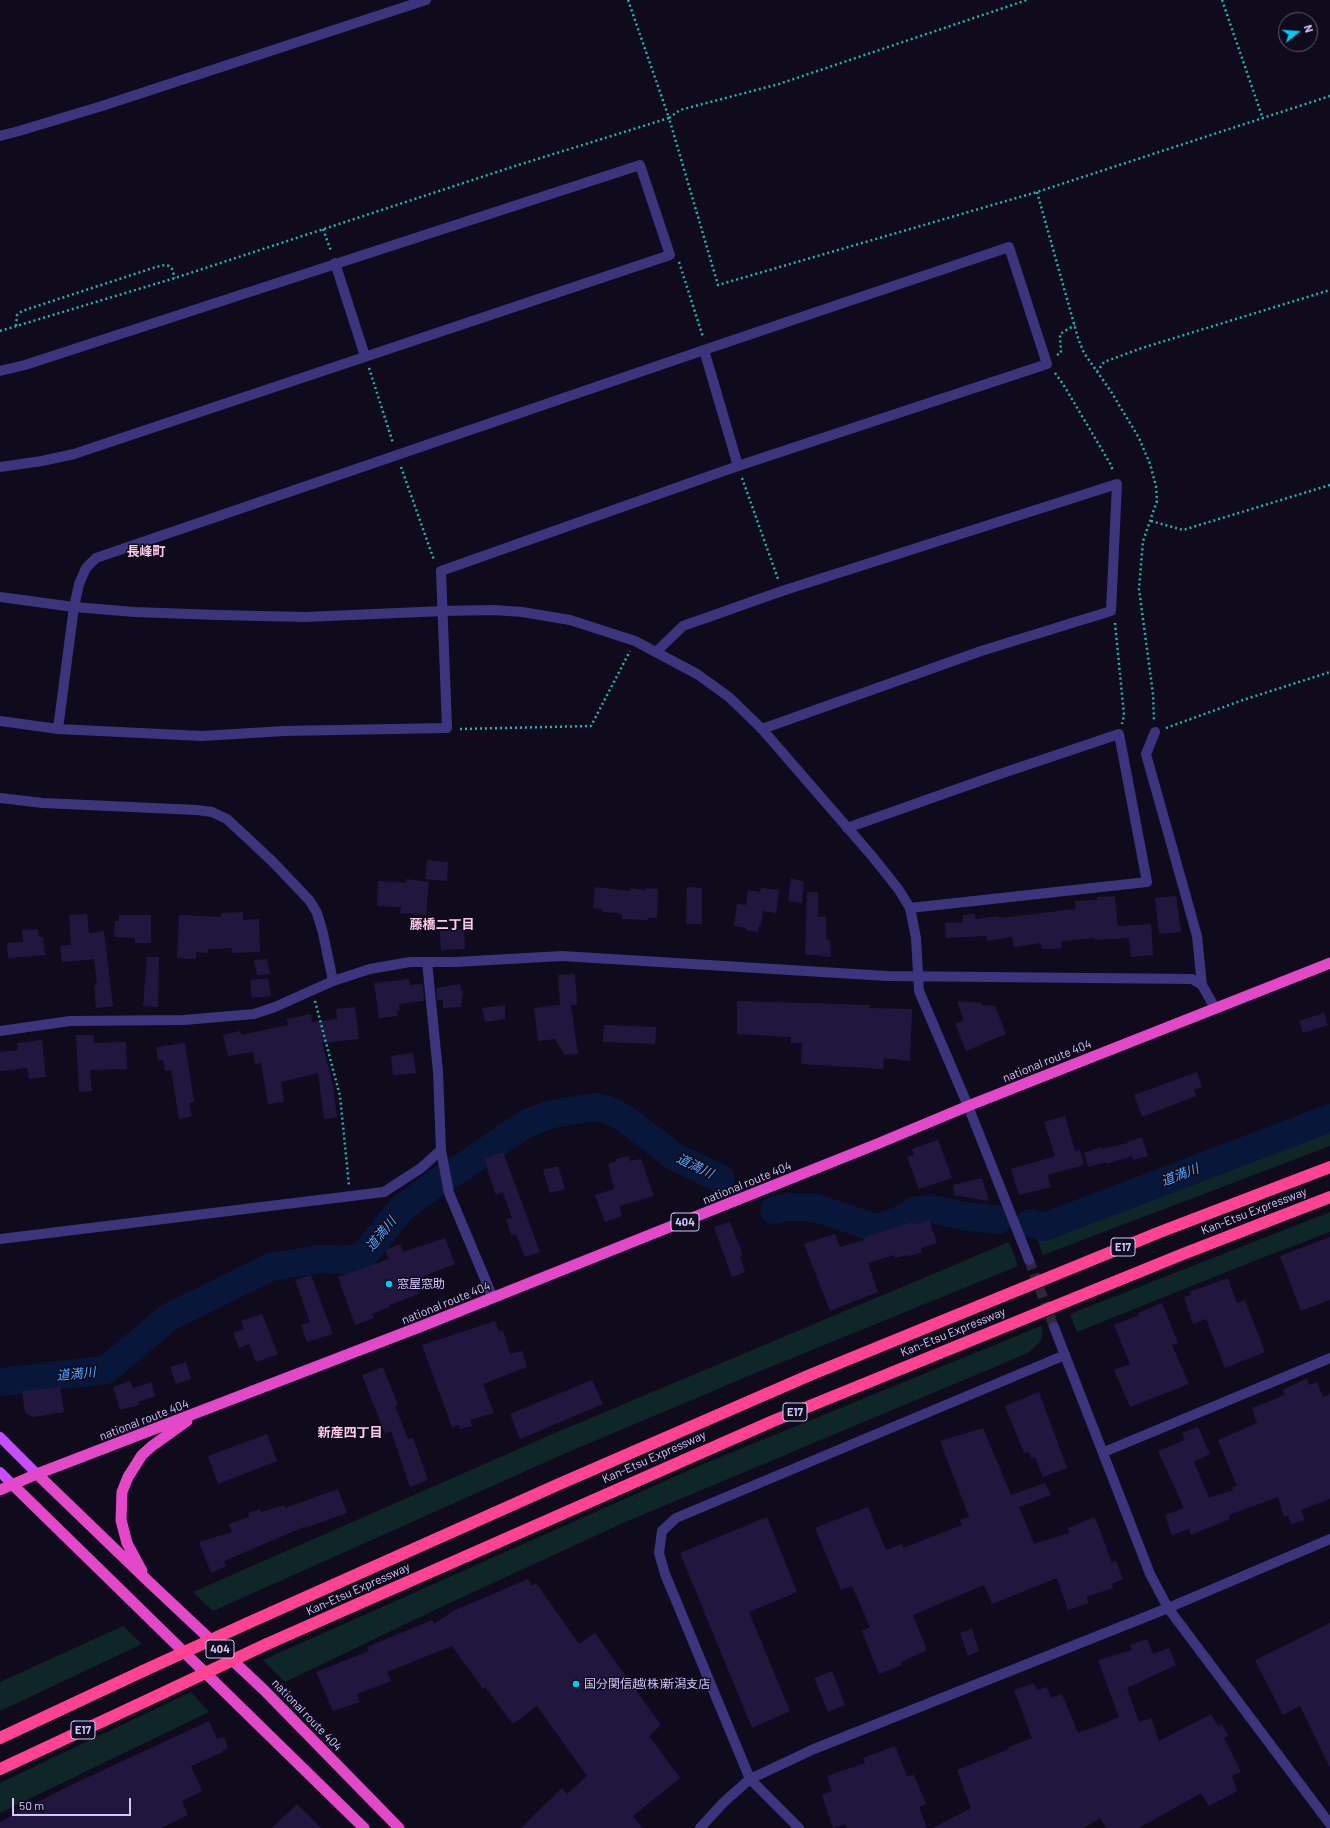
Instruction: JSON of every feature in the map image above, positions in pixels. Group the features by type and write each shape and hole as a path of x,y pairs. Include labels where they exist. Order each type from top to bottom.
{"highway":[{"name":"national route 404","path":"0,1490 37,1474 493,1298 870,1147 968,1106 1330,963"},
{"name":"Kan-Etsu Expressway","path":"0,1738 248,1623 542,1491 810,1375 1125,1246 1330,1167"},
{"name":"Kan-Etsu Expressway","path":"0,1769 266,1644 772,1421 1169,1259 1330,1197"},
{"path":"148,1581 126,1543 121,1520 122,1492 128,1477 142,1455 152,1446 203,1411"},
{"name":"national route 404","path":"37,1474 264,1690 399,1828"},
{"name":"404","path":"13,1485 364,1828"}],"main road":[{"path":"0,1437 37,1474"},
{"path":"0,1472 13,1485"}],"street":[{"path":"0,136 102,106 426,0"},
{"path":"0,371 25,365 640,165 670,255 74,454 42,461 0,467"},
{"path":"0,721 58,729 202,736 284,731 447,728 444,611 441,571 738,466 1047,364 1010,247 96,558 86,568 79,584 74,607 58,729"},
{"path":"335,263 365,356"},
{"path":"704,350 738,466"},
{"path":"657,651 683,626 782,591 1117,484 1112,611 980,651 762,729"},
{"path":"0,597 74,607 135,612 305,617 494,610 548,615 570,620 635,641 657,651 697,674 729,697 762,729 899,890 910,908 916,938 919,991 968,1106 1029,1260"},
{"path":"1155,732 1146,754 1197,936 1202,985 1215,1008"},
{"path":"847,828 1119,734 1147,882 910,908"},
{"path":"0,798 43,803 197,810 212,812 227,819 273,862 310,901 317,914 324,933 333,981"},
{"path":"0,1032 70,1021 184,1020 234,1017 268,1010 333,981 370,969 410,962 455,962 562,956 780,971 887,976 1192,979 1202,985"},
{"path":"427,962 438,1072 442,1150 450,1193 493,1298"},
{"path":"0,1239 349,1198 384,1192 421,1168 442,1150"},
{"path":"1054,1327 1104,1452 1150,1574 1168,1608 1330,1824"},
{"path":"799,1828 750,1779 665,1574 660,1553 662,1531 676,1518 1065,1355"},
{"path":"1104,1452 1330,1358"},
{"path":"700,1828 724,1802 750,1779 814,1749 1168,1608 1330,1539"}],"path":[{"path":"628,0 669,118 718,286 1036,192 1330,96"},
{"path":"0,331 175,278 669,118 680,110 779,84 1027,0"},
{"path":"1222,0 1263,119"},
{"path":"1036,192 1084,353 1110,390 1135,432 1150,464 1156,486 1157,501 1143,541 1139,589 1153,694 1155,732 1243,700 1330,672"},
{"path":"323,229 335,263"},
{"path":"670,255 680,263 703,335 704,350"},
{"path":"16,326 17,315 22,311 156,267 165,265 169,266 172,269 175,278"},
{"path":"1097,372 1104,362 1142,348 1330,290"},
{"path":"1075,325 1060,334 1061,353 1047,364 1063,384 1111,466 1117,484"},
{"path":"738,466 782,591"},
{"path":"1151,521 1184,530 1330,485"},
{"path":"1112,611 1115,622 1124,715 1119,734"},
{"path":"447,728 462,730 590,726 635,641"},
{"path":"312,991 340,1096 349,1176 349,1198"}],"green space":[{"path":"1330,1121 1330,1146 1043,1255 1035,1233"},
{"path":"1330,1212 1330,1232 1077,1332 1070,1314"},
{"path":"1009,1242 1018,1266 758,1372 566,1453 213,1611 193,1592 555,1433"},
{"path":"1041,1326 1043,1333 1040,1342 1028,1353 623,1523 441,1607 285,1682 263,1660 701,1465"},
{"path":"123,1626 142,1644 0,1711 0,1682"},
{"path":"191,1692 209,1712 0,1813 0,1783"}],"building":[{"path":"427,860 448,862 447,881 425,879"},
{"path":"791,878 804,882 802,903 788,901"},
{"path":"406,879 429,882 426,915 400,913 401,907 377,906 378,881 406,883"},
{"path":"595,887 630,891 630,888 645,890 645,888 658,889 657,918 648,918 648,920 622,919 622,914 602,912 602,909 593,908"},
{"path":"687,887 702,888 702,924 686,924"},
{"path":"761,888 779,890 776,913 763,911 761,925 759,925 758,932 734,926 737,904 746,905 748,890 760,892"},
{"path":"807,892 818,892 818,917 826,916 826,939 830,940 831,957 805,954"},
{"path":"1115,896 1118,926 1151,924 1153,955 1131,957 1129,938 1095,940 1094,938 1061,941 1062,948 1042,949 1041,943 1014,947 1012,937 987,941 986,936 946,938 945,923 963,922 963,915 975,914 976,919 999,916 999,918 1076,909 1075,901 1097,900 1097,897"},
{"path":"1176,896 1181,932 1159,934 1155,898"},
{"path":"243,912 243,920 259,919 260,952 232,953 232,948 208,949 208,953 196,952 196,959 177,958 179,915 221,917 221,913"},
{"path":"87,914 89,933 104,931 113,1006 96,1008 94,985 97,985 94,959 62,962 60,946 71,945 69,915"},
{"path":"119,915 151,915 151,943 135,943 135,938 114,937 115,921 119,921"},
{"path":"38,929 39,937 43,937 45,955 8,958 7,943 23,942 22,930"},
{"path":"464,929 465,949 441,950 440,931"},
{"path":"147,957 159,957 158,1007 143,1006"},
{"path":"267,959 270,974 257,975 254,960"},
{"path":"575,974 577,1005 571,1005 578,1054 565,1055 555,1039 538,1041 534,1008 560,1005 558,975"},
{"path":"268,978 271,996 252,998 250,980"},
{"path":"409,979 410,985 423,984 424,1001 399,1004 400,1010 397,1011 398,1016 379,1018 374,983"},
{"path":"460,984 461,991 463,991 461,1007 443,1008 443,1000 437,1000 436,988"},
{"path":"737,1001 870,1005 870,1008 912,1009 910,1061 884,1058 883,1069 801,1064 802,1043 791,1043 791,1037 737,1034"},
{"path":"957,1001 982,1003 982,1005 995,1006 1006,1034 966,1051 955,1023 964,1021"},
{"path":"505,1005 505,1019 485,1022 482,1008"},
{"path":"355,1007 359,1039 322,1043 333,1085 337,1117 324,1119 318,1073 281,1082 284,1102 268,1104 261,1063 255,1064 253,1052 228,1056 223,1035 240,1031 241,1035 288,1025 287,1019 311,1014 312,1022 337,1019 336,1009"},
{"path":"1324,1013 1328,1025 1303,1033 1299,1021"},
{"path":"604,1025 656,1027 655,1044 603,1042"},
{"path":"76,1035 94,1035 94,1043 126,1042 127,1069 90,1070 92,1091 79,1092"},
{"path":"42,1040 46,1077 29,1079 27,1068 0,1071 0,1052 18,1050 17,1043"},
{"path":"185,1043 194,1102 189,1103 192,1116 179,1119 171,1070 165,1071 163,1060 158,1061 156,1047"},
{"path":"413,1053 416,1073 393,1075 391,1056"},
{"path":"1197,1072 1202,1087 1194,1090 1196,1096 1142,1117 1134,1095"},
{"path":"1065,1116 1075,1151 1080,1150 1084,1165 1047,1175 1051,1187 1019,1195 1011,1169 1055,1156 1044,1122"},
{"path":"1142,1137 1148,1156 1133,1160 1132,1156 1107,1164 1106,1162 1088,1167 1084,1153 1101,1147 1101,1149 1128,1143"},
{"path":"938,1140 952,1178 919,1189 907,1157 914,1155 912,1149"},
{"path":"503,1152 540,1252 525,1257 516,1234 511,1235 506,1219 512,1218 503,1192 496,1195 487,1170 485,1159"},
{"path":"628,1156 630,1161 641,1159 654,1196 619,1206 622,1216 605,1222 595,1195 614,1189 608,1164 617,1161 616,1159"},
{"path":"558,1166 565,1189 550,1193 543,1170"},
{"path":"982,1178 989,1201 954,1195 953,1185"},
{"path":"929,1220 937,1243 921,1248 922,1252 908,1257 908,1255 895,1258 894,1255 868,1263 878,1292 830,1311 804,1244 835,1234 840,1247 913,1222 914,1225"},
{"path":"730,1222 743,1255 740,1256 745,1272 732,1277 714,1227"},
{"path":"1330,1237 1330,1300 1301,1311 1280,1256"},
{"path":"445,1238 455,1264 414,1280 419,1294 389,1305 389,1307 372,1314 374,1318 355,1325 338,1277 389,1259 385,1250 400,1244 403,1252"},
{"path":"311,1275 333,1334 307,1342 301,1325 310,1322 295,1280"},
{"path":"1228,1278 1237,1303 1245,1300 1265,1352 1225,1368 1206,1319 1193,1324 1184,1297 1191,1295 1189,1292"},
{"path":"1162,1303 1178,1343 1172,1345 1189,1384 1130,1407 1114,1370 1130,1364 1114,1325 1139,1315 1138,1313"},
{"path":"262,1314 278,1354 256,1362 249,1344 239,1348 233,1333 244,1329 241,1321"},
{"path":"495,1321 499,1331 503,1330 510,1354 522,1351 527,1367 483,1384 494,1413 470,1420 472,1426 460,1429 459,1425 452,1427 422,1345"},
{"path":"186,1362 191,1379 176,1384 170,1367"},
{"path":"383,1367 398,1405 395,1406 408,1439 413,1438 428,1480 410,1487 391,1431 385,1434 362,1375"},
{"path":"1307,1378 1309,1385 1317,1382 1323,1397 1330,1394 1330,1499 1301,1510 1305,1520 1291,1524 1288,1516 1284,1517 1278,1497 1229,1515 1230,1519 1191,1535 1189,1529 1172,1535 1165,1515 1184,1508 1158,1451 1185,1440 1182,1433 1198,1427 1210,1454 1194,1462 1209,1498 1233,1490 1232,1487 1237,1486 1218,1440 1257,1423 1252,1408 1285,1395 1283,1390"},
{"path":"592,1380 603,1404 520,1439 510,1414"},
{"path":"130,1381 133,1388 151,1382 155,1396 138,1402 139,1405 120,1410 113,1387"},
{"path":"60,1387 64,1412 33,1417 25,1413 22,1391"},
{"path":"1039,1392 1067,1468 1043,1477 1035,1457 1031,1459 1029,1452 1024,1453 1005,1406"},
{"path":"983,1428 1011,1495 1045,1483 1051,1495 1019,1507 1034,1544 1069,1533 1068,1528 1095,1517 1112,1563 1116,1561 1123,1579 1112,1584 1113,1588 1086,1597 1089,1603 1068,1610 1057,1578 992,1604 984,1585 913,1615 927,1650 901,1662 902,1665 879,1674 862,1631 870,1627 852,1586 841,1590 815,1528 868,1507 886,1550 902,1544 903,1548 962,1525 960,1520 969,1517 940,1441"},
{"path":"267,1434 277,1461 218,1484 208,1456"},
{"path":"338,1489 347,1513 305,1528 304,1527 224,1561 226,1566 211,1573 199,1542 232,1532 229,1524 249,1517 248,1513 260,1509 261,1512 284,1505 285,1508"},
{"path":"767,1517 797,1592 749,1612 790,1711 752,1728 680,1553"},
{"name":"国分関信越(株)新潟支店","path":"528,1579 532,1586 536,1583 579,1644 595,1633 661,1725 649,1736 680,1778 633,1816 642,1828 521,1828 562,1788 567,1794 587,1776 537,1706 513,1724 485,1687 483,1689 452,1646 387,1672 391,1681 357,1694 360,1702 333,1711 316,1672 369,1651 367,1647 432,1620 434,1624 453,1611"},
{"path":"1330,1623 1330,1768 1300,1706 1283,1715 1255,1660"},
{"path":"972,1629 979,1651 968,1656 960,1633"},
{"path":"1147,1639 1153,1654 1169,1648 1176,1665 1127,1688 1139,1722 1151,1718 1159,1741 1211,1714 1218,1726 1222,1724 1228,1736 1224,1738 1241,1772 1232,1776 1237,1791 1209,1806 1201,1793 1139,1828 1106,1828 1100,1818 1084,1828 933,1828 971,1808 957,1770 1032,1738 1014,1690 1034,1683 1037,1690 1047,1687 1051,1698 1062,1694 1078,1733 1100,1725 1119,1717 1098,1660 1132,1650 1130,1645"},
{"path":"832,1671 845,1705 828,1712 814,1678"},
{"path":"209,1721 217,1739 224,1737 228,1748 222,1751 223,1752 191,1766 202,1791 182,1801 188,1815 161,1828 0,1828 0,1822 69,1786"},
{"path":"895,1746 907,1776 914,1775 926,1804 919,1807 927,1828 847,1828 845,1824 833,1828 822,1795 832,1791 827,1776 865,1763 863,1758"},
{"path":"297,1804 321,1828 272,1828"}],"waterway":[{"name":"道満川","path":"0,1382 106,1370 169,1317 271,1267 319,1259 351,1260 365,1254 401,1209 440,1180 461,1168 525,1124 552,1114 594,1107 609,1110 624,1118 675,1157 721,1179"},
{"name":"道満川","path":"1030,1223 1044,1227 1330,1118"},
{"name":"道満川","path":"774,1210 788,1207 816,1208 876,1228 898,1221 914,1211 931,1209 964,1216 998,1220"}],"tunnel":[{"path":"1029,1260 1054,1327"}],"place":[{"name":"窓屋窓助","path":"389,1284"},
{"name":"国分関信越(株)新潟支店","path":"576,1684"}],"district":[{"name":"長峰町","path":"146,552"},
{"name":"藤橋二丁目","path":"442,925"},
{"name":"新産四丁目","path":"350,1433"}]}
